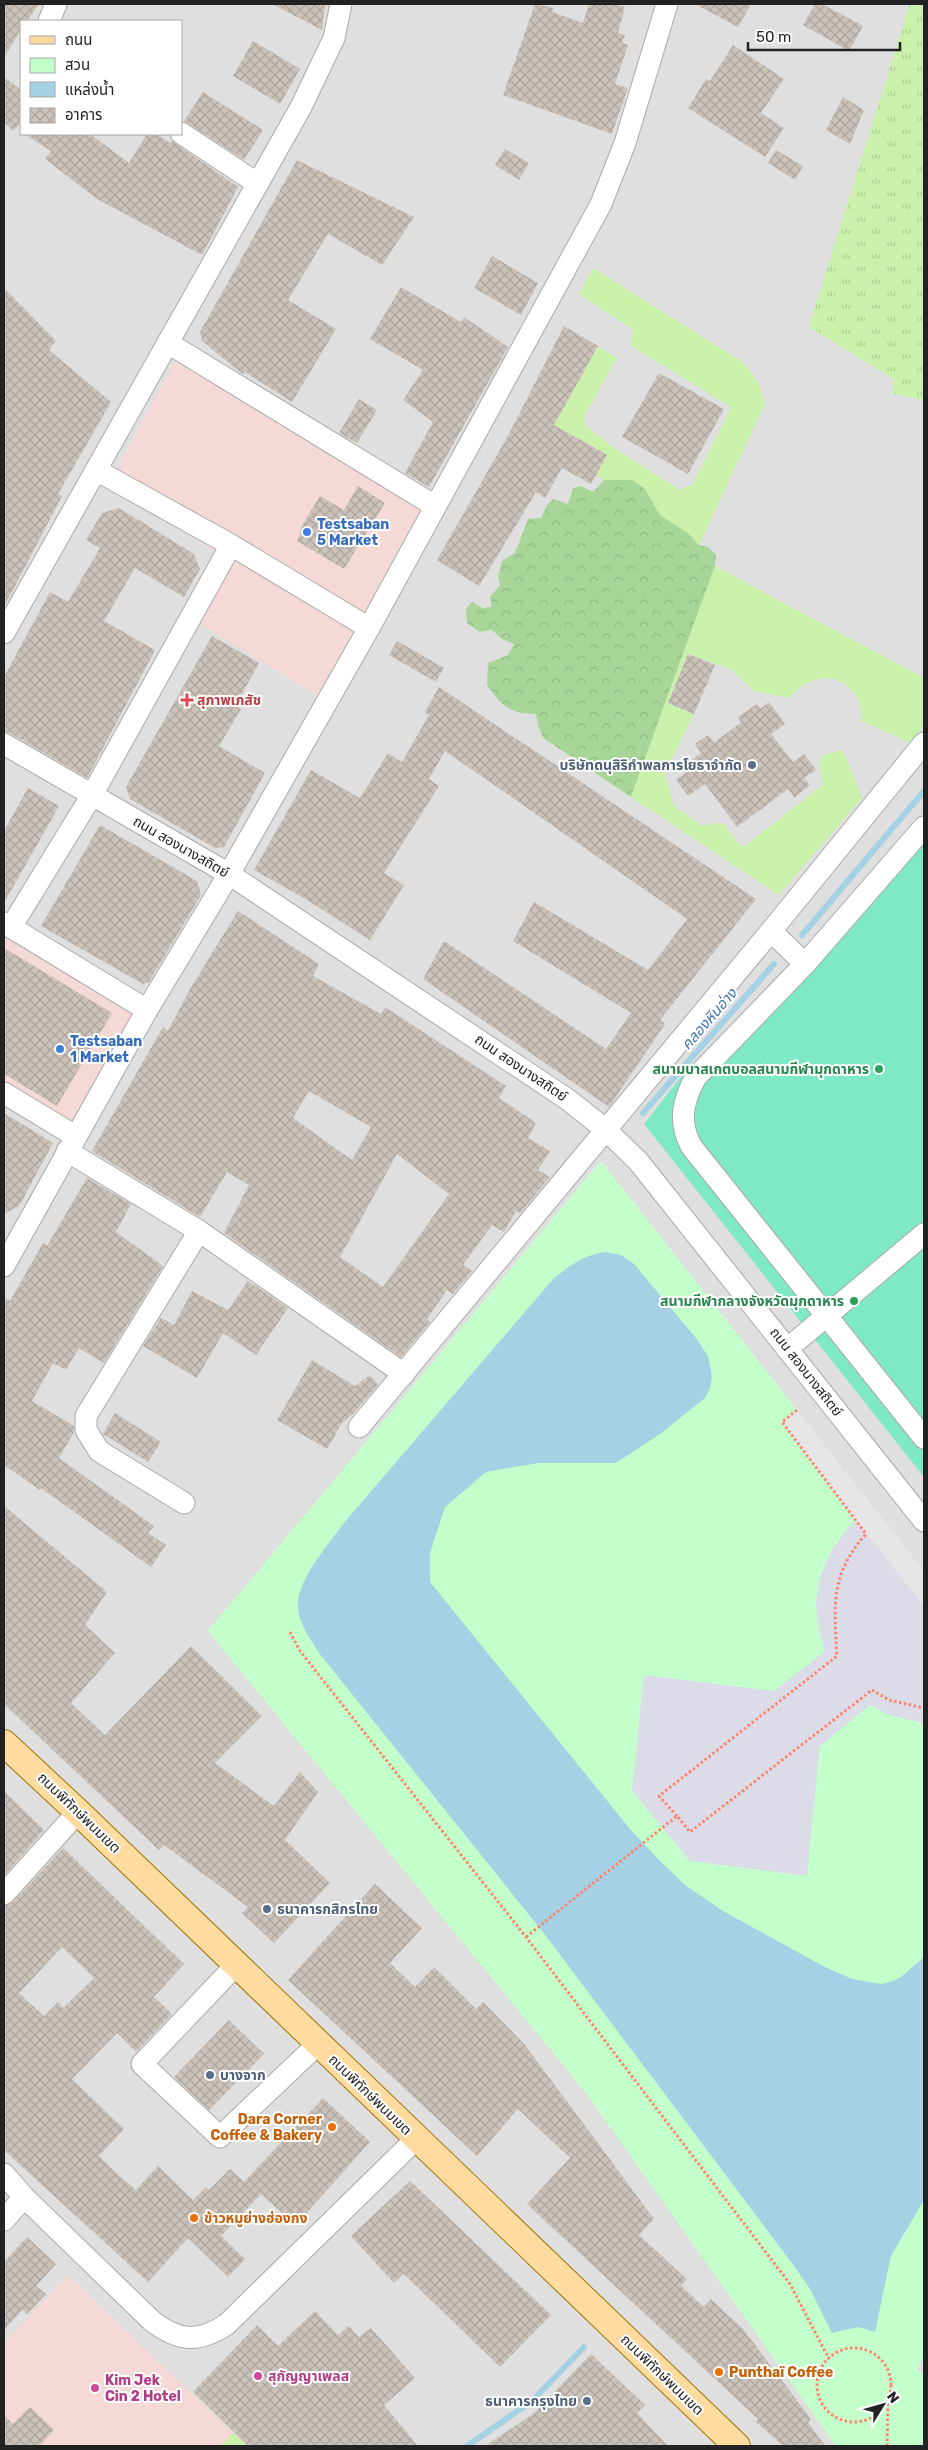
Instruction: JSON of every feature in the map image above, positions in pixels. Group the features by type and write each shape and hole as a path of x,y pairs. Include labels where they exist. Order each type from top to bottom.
{"main road":[{"name":"ถนนพิทักษ์พนมเขต","path":"4,1742 737,2446"}],"street":[{"path":"49,20 56,4"},
{"path":"5,628 302,107 334,38 341,4"},
{"path":"4,1266 71,1143 228,874 368,628 601,204 625,143 667,4"},
{"path":"182,134 258,184"},
{"path":"168,343 435,506"},
{"path":"96,470 231,544 368,628"},
{"path":"147,1010 7,925 92,795 231,544"},
{"path":"359,1428 605,1129 771,932 924,742"},
{"name":"ถนน สองนางสถิตย์","path":"4,744 228,874 567,1098 605,1129 638,1161 924,1521"},
{"path":"924,827 805,964 696,1077 686,1094 683,1121 684,1132 691,1146 828,1314 924,1438"},
{"path":"771,932 805,964"},
{"path":"4,1093 71,1143 404,1374"},
{"path":"184,1503 99,1451 86,1430 86,1416 199,1231"},
{"path":"787,1349 924,1234"},
{"path":"4,1894 78,1812"},
{"path":"236,1965 142,2064 220,2137 318,2044"},
{"path":"4,2174 24,2197 152,2321 165,2331 181,2337 197,2338 213,2333 227,2324 416,2139"},
{"path":"4,2220 24,2197"}],"path":[{"path":"797,1410 782,1422 866,1534 850,1552 839,1577 834,1605 837,1656 659,1796 690,1832 872,1690 889,1700 924,1708"},
{"path":"290,1632 300,1651 526,1937 790,2284 829,2359"},
{"path":"526,1937 676,1816"},
{"path":"887,2446 888,2401 891,2388 890,2376 884,2364 866,2350 854,2348 843,2350 829,2359 819,2373 819,2396 824,2407 834,2416 845,2421 864,2420 881,2411 888,2401"}],"shaded area":[{"path":"4,4 924,4 924,2446 4,2446"},
{"name":"Testsaban 5 Market","path":"184,344 449,503 336,707 200,624 232,560 106,489"},
{"name":"Testsaban 1 Market","path":"4,929 138,1011 72,1129 4,1088"},
{"path":"797,1410 924,1571 924,1606 866,1534 782,1422"},
{"path":"857,1521 924,1606 924,1723 888,1715 870,1705 820,1746 807,1876 690,1861 632,1791 644,1675 774,1691 825,1651 819,1632 816,1604 820,1577 831,1551 847,1529"},
{"name":"Kim Jek Cin 2 Hotel","path":"68,2275 233,2433 221,2446 4,2446 4,2343"}],"green space":[{"path":"910,4 924,4 924,400 893,394 894,379 809,327"},
{"path":"593,268 741,361 760,386 765,404 699,545 688,533 660,515 645,489 633,480 604,480 596,475 607,454 574,436 563,456 543,444 598,346 617,358 584,417 586,426 614,448 680,490 693,484 731,407 630,345 634,330 579,294"},
{"path":"604,480 633,480 645,489 660,515 688,533 699,545 708,547 716,555 715,566 631,797 543,738 536,714 527,714 513,710 497,698 487,685 488,663 508,655 514,644 502,639 492,630 480,632 467,623 466,609 472,602 483,608 492,607 490,597 500,585 498,576 502,561 515,553 528,519 541,518 547,505 553,499 568,504 573,488 580,486 593,492"},
{"path":"715,566 924,678 924,725 910,743 862,721 860,706 855,694 846,685 836,680 825,678 813,681 801,687 790,698 754,691 732,670 688,654 668,703 694,714 665,772 674,806 701,825 723,823 742,848 823,785 819,764 823,755 843,750 862,798 779,895 631,797"},
{"name":"สนามกีฬากลางจังหวัดมุกดาหาร","path":"924,814 924,1477 644,1124 681,1077 828,929"},
{"path":"601,1161 797,1410 782,1422 866,1534 924,1606 924,2356 917,2369 924,2375 924,2446 836,2446 586,2093 208,1631"},
{"path":"233,2433 248,2446 221,2446"}],"water":[{"path":"605,1252 621,1255 634,1264 696,1338 708,1356 712,1376 710,1388 705,1398 660,1434 616,1463 538,1463 486,1472 445,1507 430,1553 430,1582 630,1829 685,1885 723,1911 823,1966 852,1979 881,1984 890,1982 901,1977 924,1957 924,2200 891,2256 875,2332 858,2327 832,2333 810,2289 794,2266 546,1936 319,1653 306,1632 299,1614 298,1598 307,1575 343,1524 554,1278 584,1258"}],"building":[{"path":"4,4 39,4 28,20 20,20 20,32 4,57"},
{"path":"272,4 325,4 322,30"},
{"path":"535,4 554,8 552,12 583,23 589,4 613,4 625,7 618,33 625,35 622,43 628,45 615,84 628,88 612,134 503,95"},
{"path":"695,4 751,4 738,27"},
{"path":"815,4 822,4 863,26 849,51 803,25"},
{"path":"253,41 300,69 280,104 233,76"},
{"path":"733,45 784,79 761,113 784,128 765,157 688,108 706,79 710,81"},
{"path":"4,77 20,89 20,124 13,131 4,122"},
{"path":"203,92 263,130 244,160 184,121"},
{"path":"843,97 864,110 850,144 826,130"},
{"path":"26,135 91,135 129,163 146,135 158,135 171,143 172,141 238,187 202,255 97,199 45,159 51,151"},
{"path":"505,149 529,163 519,180 495,165"},
{"path":"776,150 803,166 795,180 768,163"},
{"path":"297,160 414,217 382,265 328,234 288,300 336,329 292,402 245,372 243,374 240,372 202,341 200,332"},
{"path":"492,256 538,283 521,315 474,288"},
{"path":"401,287 461,322 464,317 508,347 429,487 405,473 433,422 403,400 423,370 370,339"},
{"path":"4,288 56,341 49,350 111,402 58,494 62,496 4,607"},
{"path":"564,326 598,346 554,425 607,455 591,484 562,468 545,498 536,492 479,586 437,560 509,434"},
{"path":"659,373 724,409 688,474 622,437"},
{"path":"359,399 377,410 357,443 339,433"},
{"path":"358,486 385,503 344,569 297,541 303,524 320,496 344,510"},
{"path":"119,508 194,554 200,569 184,597 135,568 104,621 155,650 87,778 10,733 4,732 4,677 50,592 68,602 100,548 86,540 102,513"},
{"path":"212,636 259,663 235,706 241,709 219,746 265,773 224,847 215,848 130,799 126,787"},
{"path":"397,641 444,668 436,682 389,655"},
{"path":"688,654 715,665 694,714 668,703"},
{"path":"439,687 756,899 660,1020 665,1024 609,1107 423,979 444,941 606,1049 631,1013 513,941 534,902 648,970 687,919 445,751 429,779 439,786 384,873 404,885 370,940 304,898 254,870 311,770 360,798 388,753 402,762 429,715 425,712"},
{"name":"บริษัทดนุสิริกำพลการโยธาจำกัด","path":"769,702 785,724 771,734 793,762 804,754 816,770 804,778 810,785 794,798 788,789 737,827 705,784 688,796 676,780 693,767 689,762 701,753 695,744 708,735 714,743 741,722 738,717 757,704 760,709"},
{"path":"28,788 59,806 4,903 4,831"},
{"path":"100,825 197,881 201,895 149,982 143,984 41,926"},
{"path":"238,911 319,964 313,976 381,1014 385,1007 506,1086 499,1098 536,1123 528,1138 550,1151 538,1170 550,1177 520,1213 516,1211 504,1232 492,1225 463,1265 472,1271 453,1294 447,1290 427,1319 430,1322 401,1357 224,1233 249,1185 227,1172 200,1217 92,1151 163,1027 168,1031 190,989","holes":["309,1091 371,1127 352,1160 293,1118","397,1154 449,1194 383,1287 340,1257"]},
{"name":"Testsaban 1 Market","path":"4,948 112,1013 57,1106 4,1074"},
{"path":"4,1113 53,1143 19,1206 4,1214"},
{"path":"87,1178 131,1204 116,1232 163,1266 104,1363 79,1348 66,1370 53,1363 32,1401 74,1426 74,1432 59,1458 154,1526 148,1533 166,1545 151,1567 41,1488 40,1490 4,1465 4,1297 10,1301 43,1243 47,1246"},
{"path":"248,1281 288,1308 256,1355 223,1333 197,1378 143,1346 161,1318 174,1325 192,1291 228,1310"},
{"path":"312,1360 355,1386 370,1375 378,1385 353,1414 342,1423 327,1449 277,1420"},
{"path":"115,1413 161,1442 148,1462 103,1434"},
{"path":"4,1506 107,1592 85,1625 115,1653 71,1703 105,1735 191,1646 262,1716 215,1763 274,1806 300,1772 318,1792 285,1840 330,1883 274,1943 242,1913 248,1907 164,1845 159,1850 4,1704"},
{"path":"4,1791 44,1830 4,1876"},
{"path":"63,1848 184,1964 154,1997 172,2014 136,2052 117,2033 72,2079 124,2129 99,2156 136,2190 158,2166 193,2200 206,2187 209,2190 230,2169 244,2182 323,2098 370,2142 296,2225 261,2194 221,2236 245,2259 228,2277 188,2238 148,2282 4,2150 4,1906 13,1902","holes":["62,1947 94,1978 63,2008 58,2002 44,2016 19,1993"]},
{"path":"375,1884 422,1928 390,1963 415,1987 434,1967 476,2009 483,2002 525,2045 654,2219 639,2235 687,2279 681,2286 704,2307 711,2299 743,2329 811,2419 808,2422 825,2446 783,2446 756,2422 758,2419 527,2204 570,2158 518,2109 477,2156 288,1980"},
{"name":"บางจาก","path":"229,2020 264,2054 209,2110 174,2077"},
{"path":"410,2181 551,2315 500,2367 404,2274 394,2283 351,2236"},
{"path":"27,2237 56,2264 36,2286 46,2294 27,2314 22,2310 4,2330 4,2262"},
{"path":"315,2311 338,2335 349,2326 359,2337 371,2328 415,2378 384,2405 418,2446 248,2446 193,2392 257,2325 278,2346"},
{"path":"591,2354 645,2405 637,2413 668,2446 485,2446 533,2414"},
{"path":"30,2407 54,2430 39,2446 4,2446 4,2415 13,2424"}],"waterway":[{"name":"คลองหินอ่าง","path":"802,935 924,791"},
{"name":"คลองหินอ่าง","path":"643,1113 774,964"},
{"path":"467,2446 532,2401 584,2347"}],"place":[{"name":"Testsaban 5 Market","path":"307,532"},
{"name":"สุภาพเภสัช","path":"187,700"},
{"name":"บริษัทดนุสิริกำพลการโยธาจำกัด","path":"752,765"},
{"name":"Testsaban 1 Market","path":"60,1049"},
{"name":"สนามบาสเกตบอลสนามกีฬามุกดาหาร","path":"879,1069"},
{"name":"สนามกีฬากลางจังหวัดมุกดาหาร","path":"854,1301"},
{"name":"ธนาคารกสิกรไทย","path":"267,1909"},
{"name":"บางจาก","path":"210,2075"},
{"name":"Dara Corner Coffee & Bakery","path":"332,2127"},
{"name":"ข้าวหมูย่างฮ่องกง","path":"194,2218"},
{"name":"Punthaï Coffee","path":"719,2372"},
{"name":"สุกัญญาเพลส","path":"258,2376"},
{"name":"Kim Jek Cin 2 Hotel","path":"95,2388"},
{"name":"ธนาคารกรุงไทย","path":"587,2401"}]}
